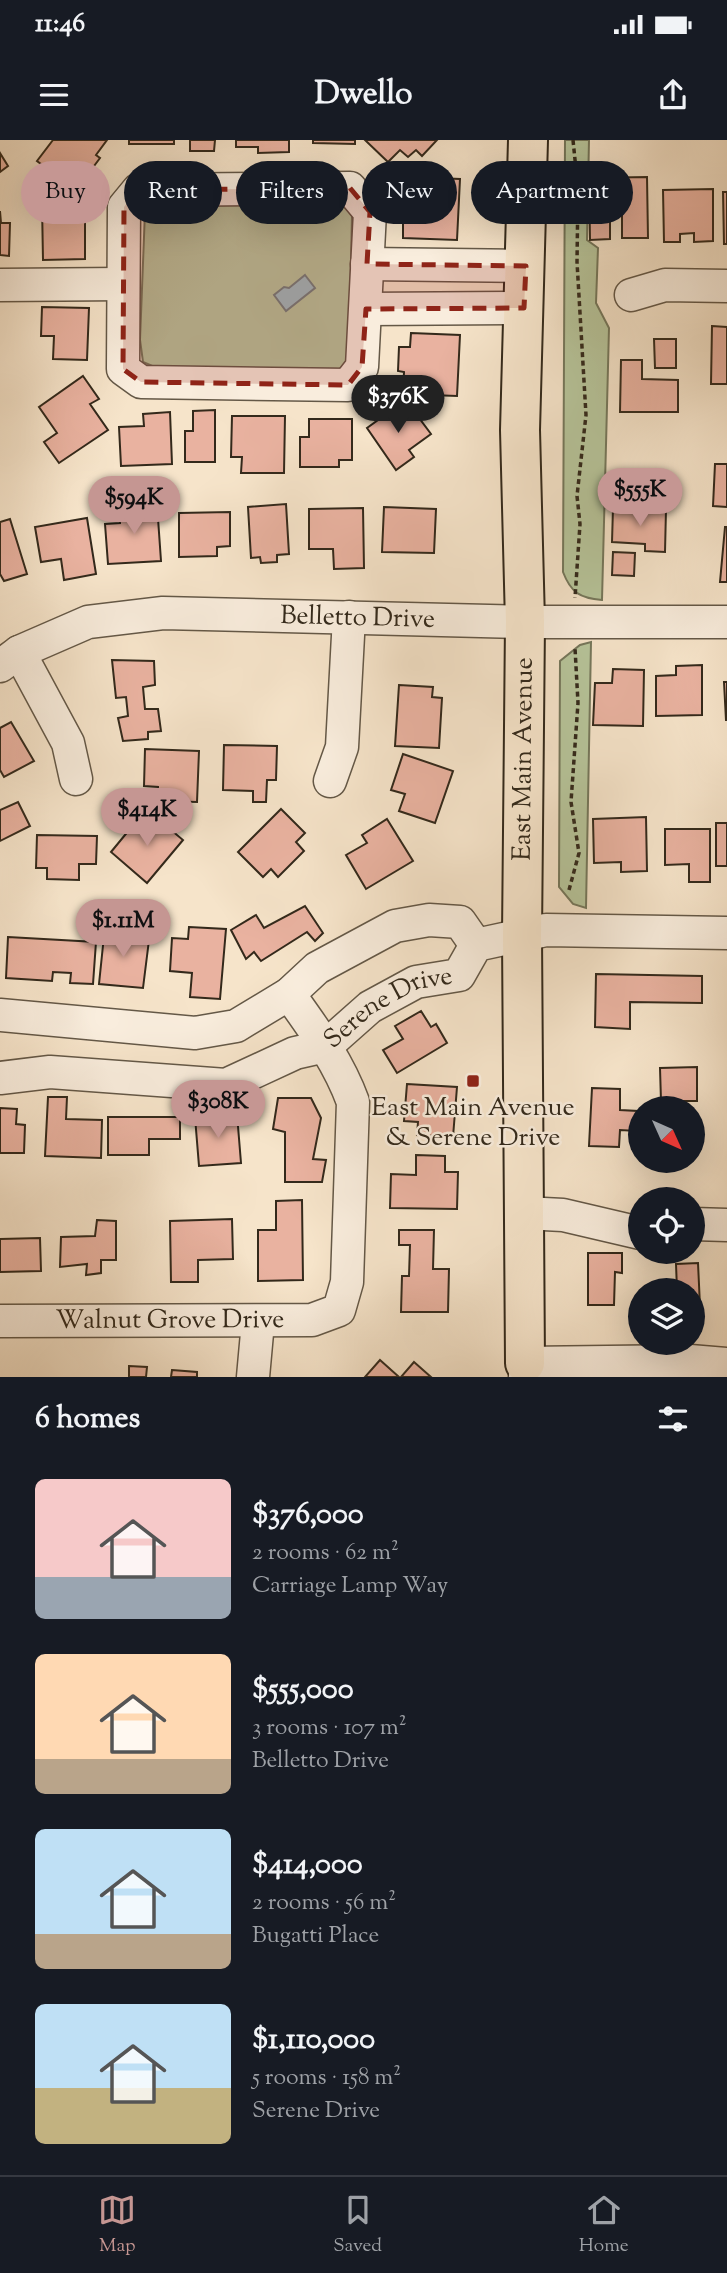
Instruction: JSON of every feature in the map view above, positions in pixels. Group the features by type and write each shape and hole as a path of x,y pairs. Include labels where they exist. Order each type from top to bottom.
{"main road":[{"name":"East Main Avenue","path":"525,1370 522,936 525,622 520,430 528,140"}],"street":[{"path":"350,188 370,212 367,264 362,367 348,385 141,382 123,369 124,207 138,190 350,188"},
{"path":"367,264 526,266"},
{"path":"0,285 123,284"},
{"path":"631,295 665,285 727,286"},
{"path":"366,309 524,308"},
{"name":"Belletto Drive","path":"10,659 88,622 163,613 525,622 727,622"},
{"path":"330,781 342,747 349,617"},
{"path":"10,659 68,743 76,779"},
{"name":"Serene Drive","path":"0,1014 195,1033 236,1026 289,994 317,968 396,926 429,920 460,922 476,945"},
{"name":"Serene Drive","path":"0,1077 50,1072 226,1085 295,1053 326,1046 370,1007 416,982 459,975 476,945 546,930 727,933"},
{"path":"289,994 326,1046"},
{"name":"Walnut Grove Drive","path":"0,1321 258,1322 312,1320 339,1310 347,1282 353,1102 344,1077 326,1046"},
{"path":"524,1213 563,1215 628,1230"},
{"path":"705,1224 727,1225"},
{"path":"253,1377 258,1322"},
{"path":"525,1370 690,1361 727,1364"}],"path":[{"path":"569,890 579,853 571,802 578,703 574,622 580,524 577,496 586,415 577,262 578,189 573,140"}],"highlighted area":[{"path":"350,188 370,212 367,264 526,266 524,308 366,309 362,367 348,385 141,382 123,369 124,207 138,190"}],"green space":[{"path":"565,140 589,140 589,161 565,161"},
{"path":"222,205 236,205 236,224 348,224 348,211 352,215 349,359 342,369 157,368 143,362 140,340 144,224 222,224"},
{"path":"565,224 587,224 587,240 598,248 596,303 609,328 602,600 577,593 569,585 563,572"},
{"path":"591,642 586,908 573,904 559,887 560,661 580,645"}],"water":[{"path":"305,275 315,288 286,311 274,295 284,287 289,288"}],"building":[{"path":"53,140 107,140 96,155 100,158 98,161 37,161"},
{"path":"129,140 174,140 174,144 129,144"},
{"path":"190,140 215,140 214,151 190,151"},
{"path":"236,140 289,140 289,152 258,153 258,147 236,147"},
{"path":"313,140 355,140 355,144 313,143"},
{"path":"365,140 437,140 422,156 416,150 408,157 400,150 387,161"},
{"path":"0,153 8,166 0,172"},
{"path":"633,177 647,177 648,238 622,238 622,224 633,224"},
{"path":"457,179 460,179 457,240 403,238 403,224 457,224"},
{"path":"713,189 713,241 694,242 694,233 680,234 680,242 664,242 663,190"},
{"path":"723,192 727,192 727,244 724,244"},
{"path":"0,211 1,223 10,223 9,256 0,255"},
{"path":"42,224 85,224 85,259 43,260"},
{"path":"590,224 610,224 610,239 590,240"},
{"path":"42,307 89,308 87,360 53,359 54,336 41,336"},
{"path":"712,326 727,327 727,384 711,384"},
{"path":"411,333 460,335 457,396 403,394 404,372 398,371 399,347 410,347"},
{"path":"654,339 676,339 676,368 655,368"},
{"path":"621,360 642,360 642,379 678,380 678,412 620,412"},
{"path":"83,376 99,399 90,404 108,430 59,463 44,442 57,433 39,407"},
{"path":"399,405 409,419 416,414 431,434 409,450 414,457 396,470 367,428"},
{"path":"215,410 215,462 185,462 185,431 193,431 193,411"},
{"path":"170,412 172,464 121,466 119,427 144,426 143,414"},
{"path":"232,416 285,416 284,473 241,473 242,457 231,457"},
{"path":"309,419 352,419 352,460 339,460 339,467 300,467 300,437 309,437"},
{"path":"715,464 727,464 727,507 713,506"},
{"path":"157,504 161,561 108,564 105,524 120,523 119,506"},
{"path":"286,504 289,554 277,555 277,562 261,563 260,557 251,558 248,507"},
{"path":"384,507 436,509 434,553 382,552"},
{"path":"363,508 364,568 334,569 333,549 309,549 309,509"},
{"path":"613,508 666,509 665,552 645,551 645,544 612,542"},
{"path":"230,512 230,546 217,547 217,556 179,557 179,513"},
{"path":"87,518 96,574 64,580 61,559 41,562 35,527"},
{"path":"10,519 27,574 4,581 0,574 0,522"},
{"path":"725,527 727,582 720,582"},
{"path":"613,552 635,553 634,576 612,575"},
{"path":"112,660 154,661 155,685 143,687 145,709 158,709 161,731 148,732 148,739 123,741 118,718 128,716 126,697 116,698"},
{"path":"702,665 702,715 656,716 656,676 676,675 676,666"},
{"path":"613,669 644,670 643,726 593,725 595,683 612,683"},
{"path":"724,682 727,682 727,720 726,720"},
{"path":"399,685 433,687 432,697 442,698 439,748 395,746"},
{"path":"11,722 34,761 4,777 0,770 0,728"},
{"path":"224,745 277,746 276,780 267,780 266,802 253,802 253,791 223,790"},
{"path":"145,749 199,751 197,802 158,801 158,787 144,786"},
{"path":"403,754 453,771 435,823 399,811 405,794 391,790"},
{"path":"18,802 30,826 0,841 0,810"},
{"path":"281,809 305,833 296,842 304,851 278,877 271,869 263,877 238,852"},
{"path":"152,814 183,840 147,883 111,852 134,824 139,829"},
{"path":"646,817 647,871 621,872 621,862 594,863 593,819"},
{"path":"387,819 413,861 366,889 346,855 367,843 362,835"},
{"path":"716,823 727,823 727,866 716,866"},
{"path":"665,829 710,829 710,882 689,882 689,864 665,865"},
{"path":"37,835 97,836 96,864 79,864 79,880 47,879 47,868 36,868"},
{"path":"305,906 323,933 315,941 307,932 261,961 254,952 246,959 231,930 256,915 264,928"},
{"path":"105,926 128,928 127,938 149,940 143,988 99,984"},
{"path":"189,927 226,929 220,999 190,997 192,973 170,971 172,938 188,939"},
{"path":"8,937 96,942 93,984 70,983 71,973 53,972 52,981 6,978"},
{"path":"596,974 702,976 702,1003 630,1002 630,1029 595,1027"},
{"path":"421,1011 431,1027 436,1024 447,1043 397,1073 383,1050 403,1039 395,1026"},
{"path":"697,1067 697,1096 661,1096 660,1068"},
{"path":"407,1084 457,1087 453,1137 417,1135 418,1122 404,1121"},
{"path":"592,1088 620,1089 620,1110 628,1110 628,1130 620,1130 619,1147 589,1146"},
{"path":"48,1097 67,1097 66,1119 102,1120 101,1158 45,1156"},
{"path":"278,1098 311,1098 321,1118 313,1159 326,1160 322,1182 285,1182 285,1132 273,1129"},
{"path":"0,1108 17,1109 16,1124 25,1125 24,1153 0,1153"},
{"path":"237,1114 241,1163 199,1166 195,1117"},
{"path":"108,1117 180,1117 180,1139 149,1139 149,1155 108,1155"},
{"path":"416,1155 445,1156 445,1172 458,1172 457,1209 390,1208 391,1174 416,1175"},
{"path":"302,1200 303,1280 258,1281 258,1230 276,1230 276,1201"},
{"path":"232,1219 233,1259 198,1260 198,1282 171,1282 170,1221"},
{"path":"97,1220 116,1221 116,1260 101,1260 101,1273 86,1275 87,1264 60,1267 61,1237 95,1236"},
{"path":"399,1230 434,1230 433,1269 449,1269 448,1312 401,1312 402,1276 409,1276 410,1245 399,1245"},
{"path":"40,1238 41,1271 0,1272 0,1239"},
{"path":"588,1253 622,1253 622,1273 615,1272 614,1305 588,1305"},
{"path":"676,1264 698,1264 699,1278 677,1278"},
{"path":"380,1360 399,1377 365,1377"},
{"path":"414,1362 431,1377 401,1377"},
{"path":"129,1366 147,1367 146,1377 129,1377"},
{"path":"172,1370 197,1372 197,1377 171,1377"}],"place":[{"name":"East Main Avenue & Serene Drive","path":"473,1081"}]}
